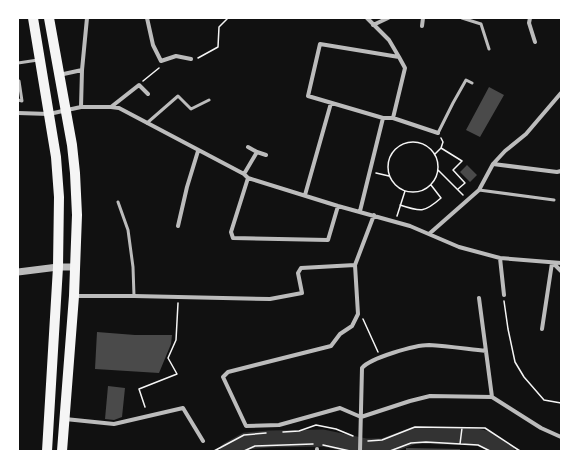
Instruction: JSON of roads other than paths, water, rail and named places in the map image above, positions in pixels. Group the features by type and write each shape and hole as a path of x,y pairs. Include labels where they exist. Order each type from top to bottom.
{"highway":[{"path":"33,18 56,157 59,197 58,267 48,451"},
{"path":"49,18 66,111 75,173 77,215 74,296 62,451"}],"street":[{"path":"81,107 82,70 87,18"},
{"path":"147,18 153,44 161,61 176,56 191,59"},
{"path":"368,18 373,25 389,40 404,68 393,118"},
{"path":"373,25 388,18"},
{"path":"422,18 422,26"},
{"path":"530,18 529,23 536,42"},
{"path":"399,57 320,44 308,96 384,118 393,118 438,133"},
{"path":"59,75 82,70"},
{"path":"111,107 139,85 148,94"},
{"path":"429,234 479,190 493,164 505,151 526,134 561,93"},
{"path":"305,195 331,103"},
{"path":"18,113 49,114 81,107 111,107 128,112 198,151 244,174 248,178 338,206 374,215 429,234 459,247 500,258 561,263"},
{"path":"360,211 384,118"},
{"path":"248,147 266,155"},
{"path":"178,226 187,187 198,151"},
{"path":"244,174 257,152"},
{"path":"493,164 557,172 561,170"},
{"path":"248,178 231,232 233,238 328,240 338,206"},
{"path":"374,215 356,265 358,314 352,326 340,334 331,346 228,372 223,377 246,426 279,425 340,408 361,418 410,400 430,396 492,397 541,428 561,437"},
{"path":"500,258 504,295"},
{"path":"552,263 561,271"},
{"path":"542,329 552,263"},
{"path":"74,296 270,299 302,293 298,273 301,268 356,265"},
{"path":"18,272 58,267 75,267"},
{"path":"479,298 492,397"},
{"path":"360,451 362,441 362,368 365,364 392,353 428,345 486,350"},
{"path":"64,418 114,424 183,408 203,441"}],"lane":[{"path":"462,18 482,24 489,49"},
{"path":"18,63 40,59"},
{"path":"438,133 452,103 466,80 472,83"},
{"path":"18,100 22,101 19,81"},
{"path":"146,123 178,96 191,109 209,100"},
{"path":"479,190 554,200"},
{"path":"118,202 128,230 133,267 134,296"}],"waterway":[{"path":"228,451 246,441 269,439 323,438 366,447 383,447 415,435 476,437 485,439 506,451"}]}
